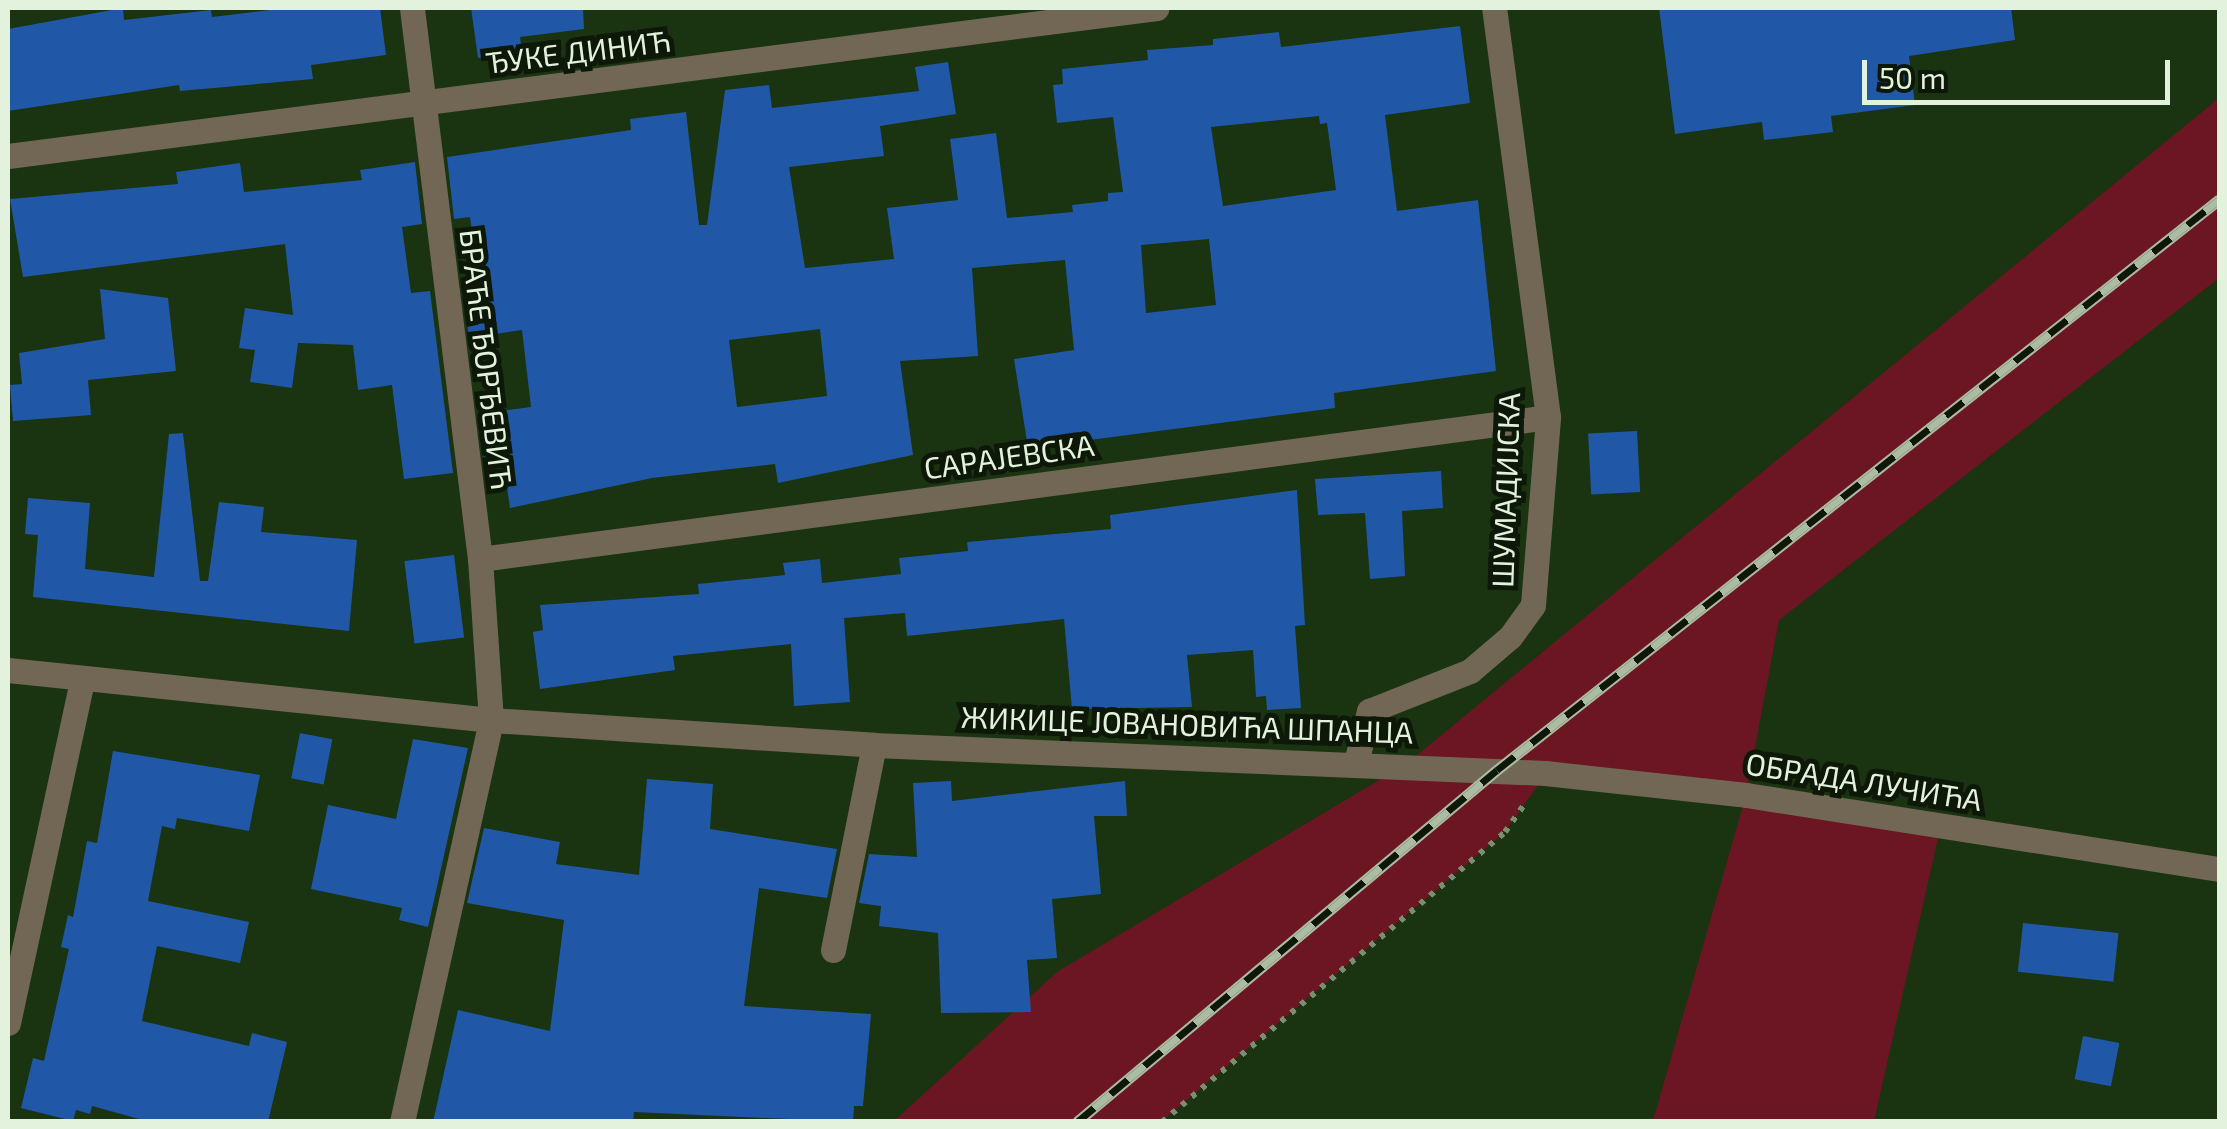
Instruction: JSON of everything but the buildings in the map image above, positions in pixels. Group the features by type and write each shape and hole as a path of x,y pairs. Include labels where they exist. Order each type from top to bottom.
{"street":[{"name":"БРАЋЕ ЂОРЂЕВИЋ","path":"412,8 480,559 491,720"},
{"name":"ЂУКЕ ДИНИЋ","path":"8,156 1157,8"},
{"name":"ШУМАДИЈСКА","path":"1356,762 1369,711 1470,671 1510,637 1533,606 1548,417 1494,8"},
{"name":"САРАЈЕВСКА","path":"480,559 1548,417"},
{"name":"ЖИКИЦЕ ЈОВАНОВИЋА ШПАНЦА","path":"8,670 491,720 874,744 1497,770"},
{"path":"8,1023 82,680"},
{"path":"402,1122 491,720"},
{"path":"833,950 874,744"},
{"name":"ОБРАДА ЛУЧИЋА","path":"1497,770 1746,795 2220,869"}],"path":[{"path":"1162,1122 1505,832 1545,774"}],"shaded area":[{"path":"2219,98 2219,278 1779,620 1746,795 1546,774 1505,832 1162,1121 893,1122 1057,972 1406,764"},
{"path":"1746,795 1941,825 1874,1121 1653,1121"}],"railway":[{"path":"1077,1122 1497,770 2220,199"}]}
